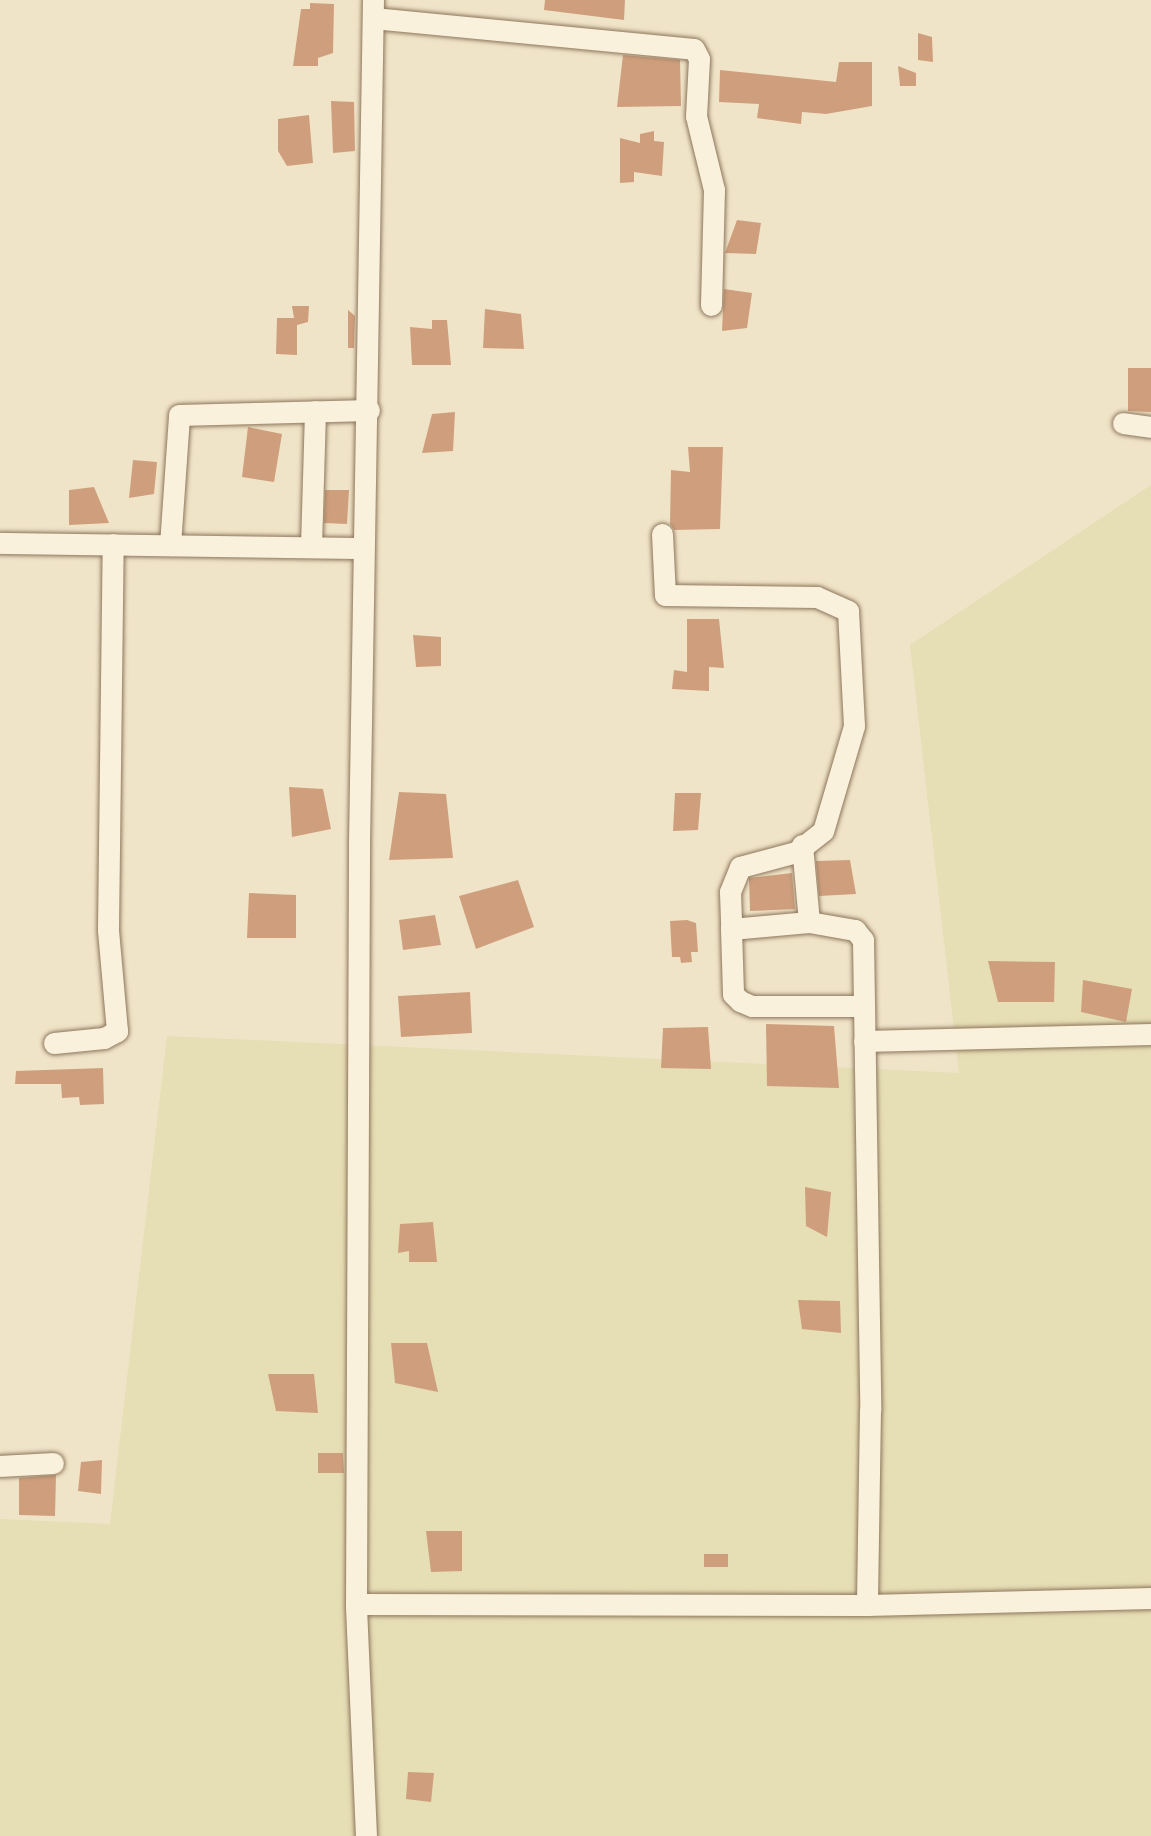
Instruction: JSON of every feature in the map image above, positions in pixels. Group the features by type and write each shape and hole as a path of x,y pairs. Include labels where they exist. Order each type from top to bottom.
{"street":[{"path":"366,1836 356,1604 363,548 369,410 373,9 694,49 699,59 696,116 714,190 711,306"},
{"path":"170,545 179,415 369,410"},
{"path":"311,546 315,411"},
{"path":"1123,423 1151,427"},
{"path":"662,534 665,595 817,597 848,611 854,726 823,831 786,855 740,867 730,892 733,994 740,1001 752,1006 864,1006"},
{"path":"0,543 363,548"},
{"path":"54,1043 104,1038 117,1031 108,930 113,544"},
{"path":"802,845 809,922"},
{"path":"731,929 809,922 855,930 863,940 870,1410 867,1605"},
{"path":"864,1041 1151,1034"},
{"path":"0,1466 53,1463"},
{"path":"356,1604 867,1605 1151,1598"}],"shaded area":[{"path":"1151,485 1151,1836 0,1836 0,1519 110,1524 167,1036 959,1073 910,645"}],"building":[{"path":"545,0 625,0 624,20 544,10"},
{"path":"310,3 334,4 333,53 318,58 318,66 293,66 301,9 310,9"},
{"path":"918,33 932,37 933,62 918,60"},
{"path":"623,55 680,60 681,106 617,107"},
{"path":"839,62 872,62 872,106 826,114 802,112 801,124 757,118 759,104 719,102 720,70 836,82"},
{"path":"898,66 916,73 916,86 900,86"},
{"path":"331,101 354,102 355,151 333,153"},
{"path":"309,115 313,163 287,166 278,151 278,119"},
{"path":"654,131 654,141 664,142 662,176 634,172 634,182 620,183 620,138 640,143 640,134"},
{"path":"737,220 761,223 756,254 725,253"},
{"path":"724,289 752,293 747,328 722,331"},
{"path":"292,306 309,306 308,322 297,325 297,355 276,354 277,318 294,318"},
{"path":"485,309 521,314 524,349 483,348"},
{"path":"348,310 355,316 354,348 348,348"},
{"path":"432,320 447,320 451,365 412,365 410,327 432,329"},
{"path":"1128,368 1151,368 1151,412 1128,411"},
{"path":"455,412 453,451 422,453 432,414"},
{"path":"248,427 282,434 274,482 242,477"},
{"path":"688,447 723,447 720,529 674,530 670,524 671,470 690,472"},
{"path":"133,460 157,462 154,494 129,498"},
{"path":"94,487 109,523 69,525 69,490"},
{"path":"325,490 349,490 347,524 324,523"},
{"path":"687,619 719,619 724,668 709,667 709,691 672,689 674,670 687,672"},
{"path":"413,635 441,637 441,666 416,667"},
{"path":"289,787 323,789 331,829 292,837"},
{"path":"399,792 446,794 453,858 389,860"},
{"path":"675,793 701,793 698,830 673,831"},
{"path":"850,860 856,894 819,896 816,861"},
{"path":"792,873 795,909 750,911 749,878"},
{"path":"518,880 534,927 476,949 459,896"},
{"path":"249,893 296,895 296,938 247,938"},
{"path":"435,915 441,945 403,950 399,920"},
{"path":"687,920 696,923 698,952 691,952 692,962 681,963 680,957 672,957 670,921"},
{"path":"988,961 1055,962 1054,1002 998,1002"},
{"path":"1083,980 1132,989 1126,1022 1081,1012"},
{"path":"470,992 472,1033 401,1037 398,996"},
{"path":"766,1024 834,1026 839,1088 767,1086"},
{"path":"708,1027 711,1069 661,1068 663,1028"},
{"path":"103,1068 104,1104 80,1105 79,1097 62,1098 61,1084 15,1084 16,1071"},
{"path":"805,1187 831,1192 827,1237 806,1226"},
{"path":"433,1222 437,1262 409,1262 409,1251 398,1253 400,1224"},
{"path":"798,1300 840,1301 841,1333 802,1329"},
{"path":"391,1343 427,1343 438,1392 395,1383"},
{"path":"268,1374 314,1374 318,1413 276,1411"},
{"path":"318,1453 343,1453 344,1473 318,1473"},
{"path":"102,1460 101,1494 78,1491 81,1462"},
{"path":"56,1475 55,1516 19,1515 19,1478"},
{"path":"426,1531 462,1531 462,1571 431,1572"},
{"path":"704,1554 728,1554 728,1567 704,1567"},
{"path":"408,1772 434,1773 431,1802 406,1799"}]}
